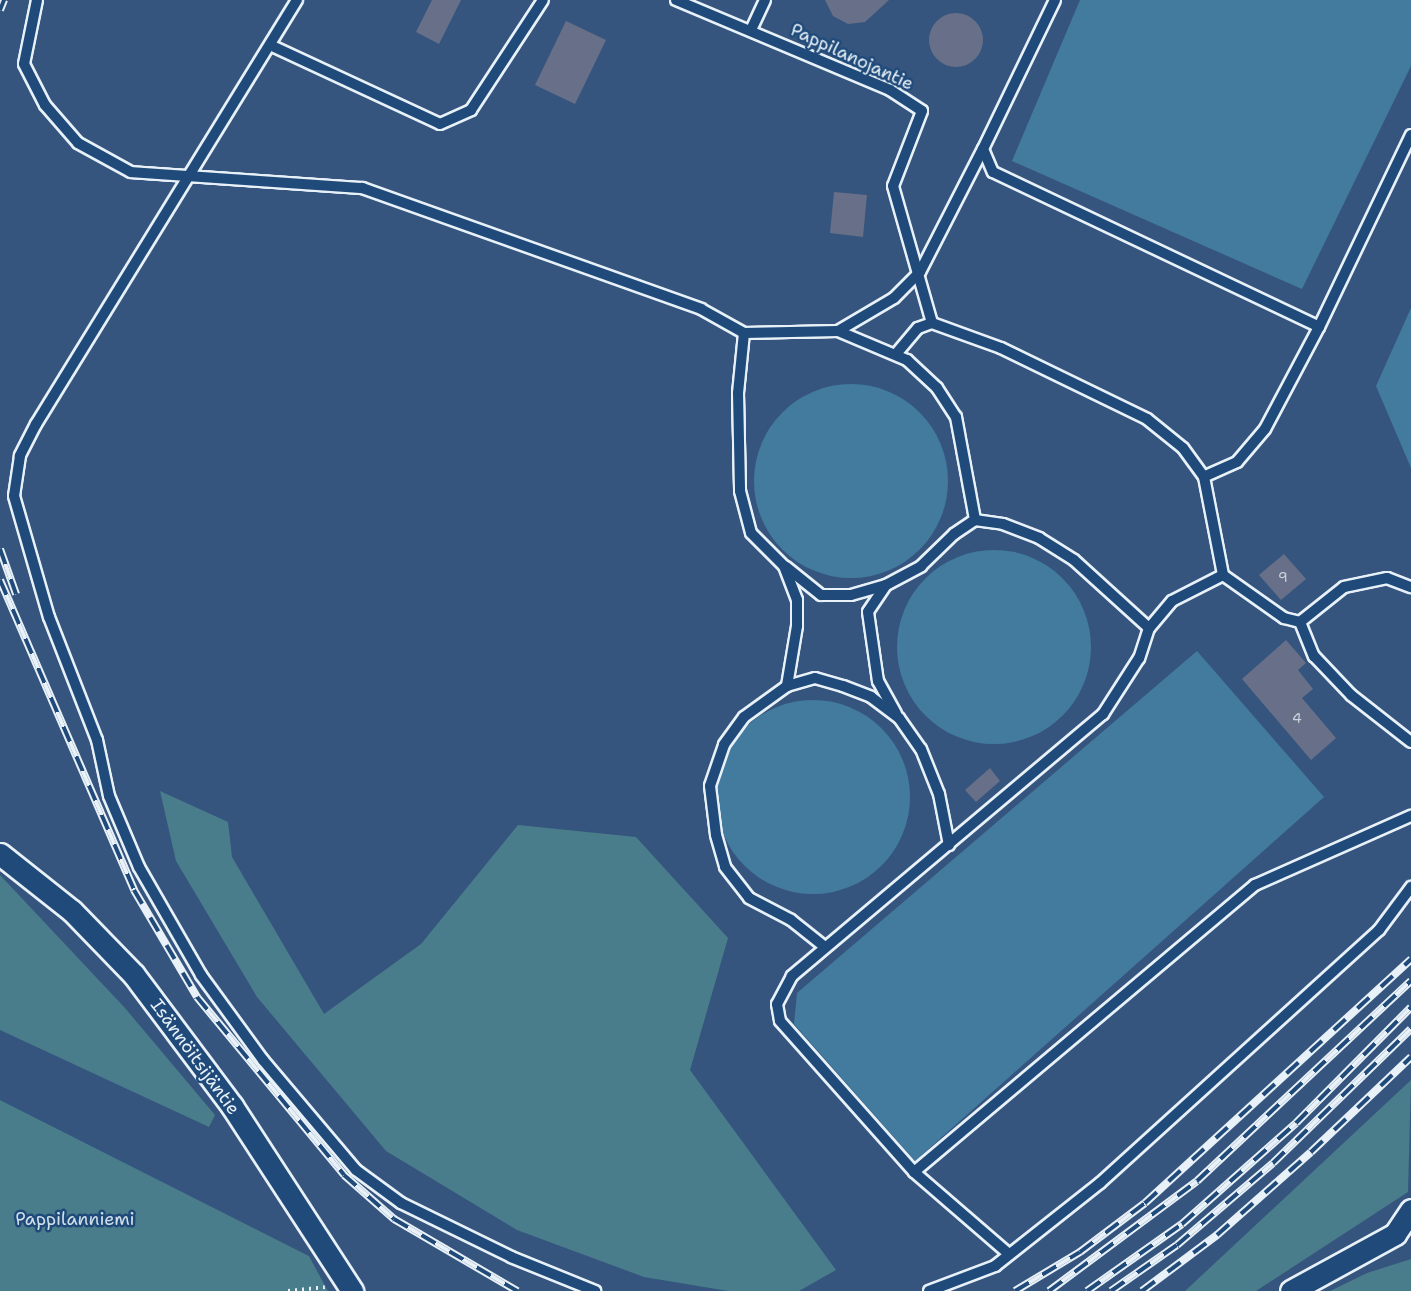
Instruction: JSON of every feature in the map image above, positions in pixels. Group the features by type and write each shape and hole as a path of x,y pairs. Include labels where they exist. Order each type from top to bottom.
{"street":[{"name":"Isännöitsijäntie","path":"0,854 72,911 134,975 232,1106 352,1288"},
{"path":"1291,1291 1395,1234 1411,1210"}],"lane":[{"path":"37,0 24,64 45,105 78,143 131,172 362,188 702,309 744,333 838,331 896,354 937,388 956,417 975,520"},
{"path":"297,0 36,424 20,456 15,496 50,617 97,740 109,796 139,867 201,975 262,1060 356,1170 401,1203 511,1257 595,1291"},
{"path":"270,45 440,124 471,110 543,0"},
{"name":"Pappilanojantie","path":"676,0 890,90 922,111 892,186 932,323"},
{"path":"751,30 765,0"},
{"path":"838,331 894,298 919,272 983,149 1055,0"},
{"path":"1204,477 1237,462 1265,429 1319,327 1411,135"},
{"path":"983,149 993,172 1319,327"},
{"path":"896,354 918,328 932,323 1001,348 1147,419 1183,448 1204,477 1223,575 1284,618 1300,622"},
{"path":"744,333 738,393 740,491 751,533 784,566 821,595 851,595 886,585 921,566 954,534 975,520 1003,524 1039,538 1074,560 1149,628"},
{"path":"784,566 797,600 787,686"},
{"path":"1009,1254 914,1172 780,1021 777,1004 792,976 1103,714 1139,658 1149,628 1172,601 1223,575"},
{"path":"1300,622 1344,587 1387,578 1411,587"},
{"path":"886,585 868,612 878,681 898,718 921,749 939,794 949,845"},
{"path":"1300,622 1314,656 1351,695 1411,742"},
{"path":"825,947 790,920 749,898 724,867 716,835 710,786 724,745 744,717 787,686 815,678 844,686 871,697 898,718"},
{"path":"914,1172 1255,885 1411,816"},
{"path":"929,1291 995,1266 1100,1184 1379,930 1411,887"}],"path":[{"path":"288,1291 352,1288"}],"shaded area":[{"path":"0,0 1411,0 1411,1259 1330,1291 328,1291 309,1256 0,1100"},
{"path":"1080,0 1411,0 1411,66 1302,289 1012,161"},
{"path":"1411,308 1411,468 1376,386"},
{"path":"851,384 888,392 919,413 940,444 948,481 940,518 919,549 888,570 851,578 814,570 783,549 762,518 754,481 762,444 783,413 814,392"},
{"path":"994,550 1031,558 1062,579 1083,610 1091,647 1083,684 1062,715 1031,736 994,744 957,736 926,715 905,684 897,647 905,610 926,579 957,558"},
{"path":"1197,651 1324,797 915,1161 794,1024 797,993"},
{"path":"813,700 850,708 881,729 902,760 910,797 902,834 881,865 850,886 813,894 776,886 745,865 724,834 716,797 724,760 745,729 776,708"}],"green space":[{"path":"160,791 228,822 232,857 324,1014 421,944 518,825 636,837 728,938 690,1070 836,1270 799,1291 728,1291 644,1277 517,1230 386,1151 257,997 176,861"},
{"path":"0,875 125,1008 215,1115 209,1127 0,1030"},
{"path":"1411,1080 1408,1192 1256,1291 1185,1291"},
{"name":"Pappilanniemi","path":"0,1100 309,1256 328,1291 0,1291"},
{"path":"1411,1259 1411,1291 1330,1291 1367,1273"}],"building":[{"path":"432,0 461,0 439,44 416,32"},
{"path":"825,0 889,0 865,22 848,24 833,16"},
{"path":"956,13 975,21 983,40 975,59 956,67 937,59 929,40 937,21"},
{"path":"566,21 606,40 575,104 535,85"},
{"path":"834,192 867,195 863,237 830,233"},
{"path":"1284,554 1306,579 1281,600 1259,575"},
{"path":"1286,640 1306,663 1298,670 1313,689 1302,698 1336,738 1311,760 1242,679"},
{"path":"990,768 1000,781 976,802 965,790"}],"railway":[{"path":"0,10 4,0"},
{"path":"0,549 16,594"},
{"path":"0,580 134,890 197,997 344,1175 394,1219 517,1291"},
{"path":"1015,1291 1080,1252 1145,1203 1411,959"},
{"path":"1049,1291 1197,1181 1411,981"},
{"path":"1087,1291 1182,1224 1296,1123 1411,1007"},
{"path":"1111,1291 1177,1245 1273,1163 1411,1029"},
{"path":"1142,1291 1217,1235 1311,1152 1411,1057"}]}
